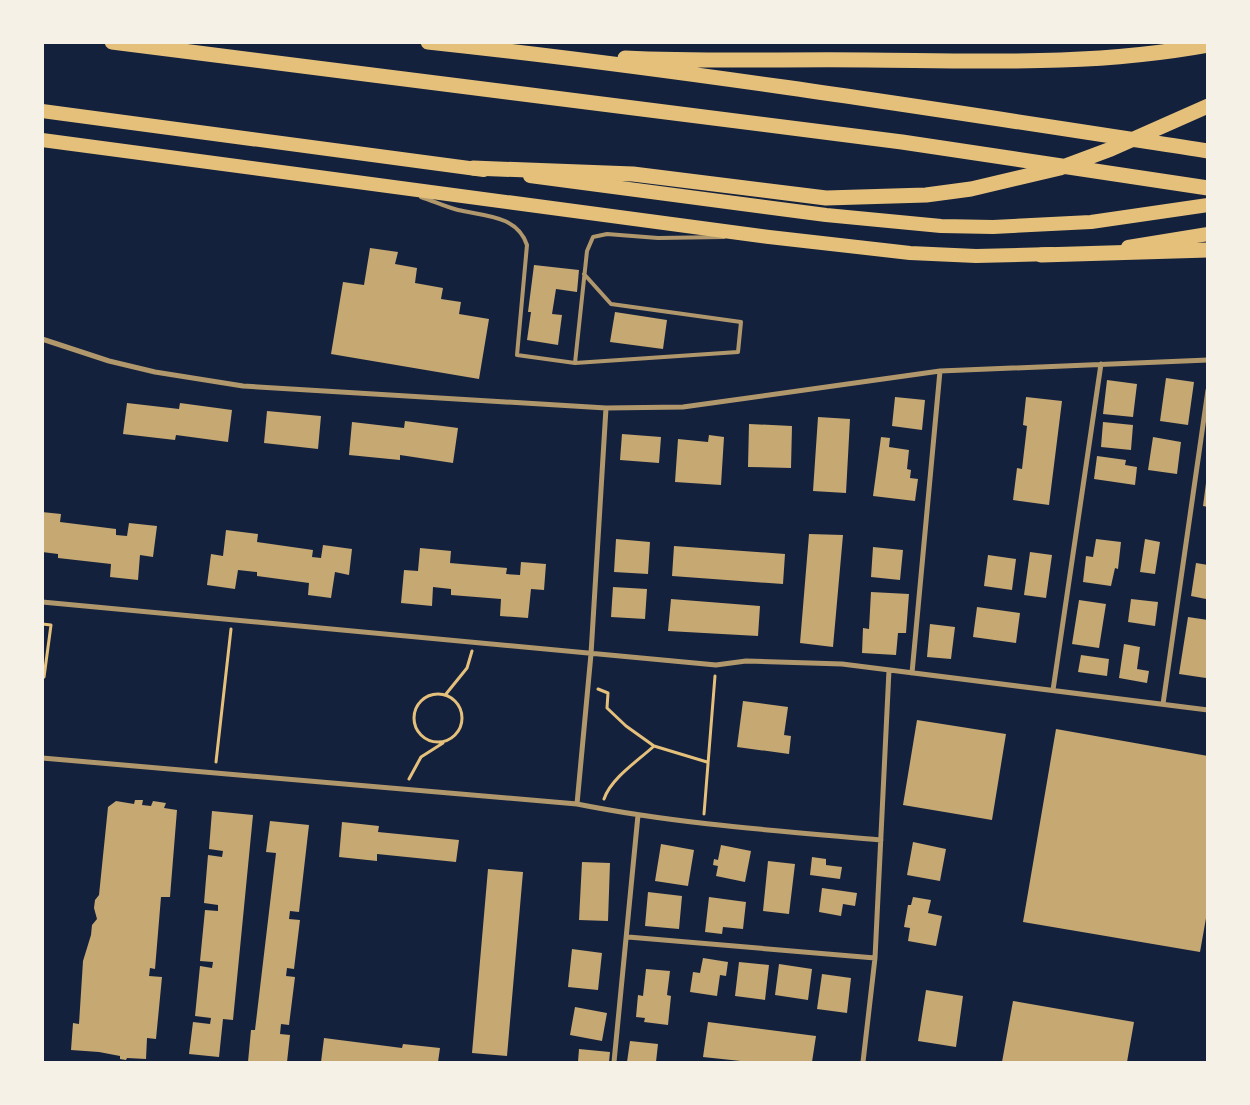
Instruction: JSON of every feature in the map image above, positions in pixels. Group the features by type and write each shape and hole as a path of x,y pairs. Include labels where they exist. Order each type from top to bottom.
{"highway":[{"path":"112,42 902,142 1208,188"},
{"path":"428,42 519,52 909,105 1208,151"},
{"path":"519,52 656,59 1032,62 1102,60 1164,53 1208,45"},
{"path":"474,168 633,174 826,198 926,195 971,189 1060,168 1111,150 1208,106"},
{"path":"42,111 826,215 941,226 992,227 1091,222 1208,205"},
{"path":"42,140 769,237 910,253 976,256 1208,250"},
{"path":"1041,255 1157,243 1208,234"}],"street":[{"path":"42,339 109,361 155,372 243,386 606,408 683,407 940,371 1208,360"},
{"path":"1053,690 1100,364"},
{"path":"912,673 940,371"},
{"path":"1163,704 1208,390"},
{"path":"577,804 591,654 606,408"},
{"path":"42,602 474,644 716,665 746,661 804,661 1208,710"},
{"path":"863,1062 875,958 889,670"},
{"path":"42,758 577,804 638,815 704,823 881,840"},
{"path":"614,1062 628,937 638,815"},
{"path":"628,937 875,958"}],"lane":[{"path":"388,185 456,209 496,218 517,228 524,234 527,244 517,355 575,363 738,352 741,322 611,304 584,274"},
{"path":"575,363 584,274 589,243 593,237 600,234 658,238 769,237"}],"path":[{"path":"215,772 232,621"},
{"path":"42,624 51,625 44,677"},
{"path":"446,694 467,668 474,644"},
{"path":"704,823 707,762 716,665"},
{"path":"587,684 608,692 607,708 626,726 654,746 707,762"},
{"path":"408,790 409,779 418,761 432,748 448,741 461,728 463,719 460,706 446,694 430,695 422,699 414,715 414,723 421,735 434,741 448,741"},
{"path":"602,809 606,792 654,746"}],"building":[{"path":"370,248 398,252 395,264 417,268 415,283 443,288 441,299 461,302 459,314 489,319 479,379 331,354 343,282 364,285"},
{"path":"534,265 579,270 577,292 556,289 552,314 562,315 558,345 527,340 531,312 528,312"},
{"path":"615,312 667,320 663,349 610,342"},
{"path":"1166,378 1194,382 1188,425 1160,421"},
{"path":"1107,380 1137,384 1133,417 1103,414"},
{"path":"895,397 925,400 922,430 892,426"},
{"path":"1026,397 1062,401 1049,505 1013,500 1017,468 1022,469 1027,426 1023,425"},
{"path":"127,403 179,409 180,403 232,410 228,442 176,435 175,440 123,434"},
{"path":"267,411 321,416 318,449 264,443"},
{"path":"818,417 850,419 846,493 813,491"},
{"path":"405,421 458,428 453,463 400,455 400,460 349,455 352,422 404,428"},
{"path":"1103,422 1133,425 1131,450 1101,447"},
{"path":"749,424 792,426 791,468 748,467"},
{"path":"622,434 661,437 659,463 620,460"},
{"path":"709,435 724,437 721,485 675,482 678,439 708,442"},
{"path":"881,437 890,438 889,447 909,450 907,469 911,470 910,478 918,479 915,501 873,496"},
{"path":"1153,437 1181,442 1177,474 1148,470"},
{"path":"1097,456 1126,460 1125,465 1137,467 1135,485 1094,479"},
{"path":"1206,483 1208,483 1208,507 1203,506"},
{"path":"42,512 61,514 60,522 116,529 116,535 127,536 129,523 157,526 153,557 140,555 138,580 110,577 111,564 58,558 58,554 42,552"},
{"path":"226,530 258,534 257,542 313,550 312,557 321,558 323,545 352,549 349,575 335,572 331,598 308,595 309,583 257,576 257,572 238,570 235,589 207,585 211,554 223,556"},
{"path":"809,534 843,535 833,647 800,643"},
{"path":"616,539 650,542 648,574 614,572"},
{"path":"1096,539 1121,542 1118,569 1115,568 1111,586 1083,582 1086,556 1093,557"},
{"path":"1145,539 1160,542 1155,574 1140,572"},
{"path":"674,546 785,554 783,584 672,576"},
{"path":"873,547 903,550 900,580 871,577"},
{"path":"420,548 451,551 450,563 507,568 506,574 520,575 521,562 546,564 544,590 531,589 528,618 500,616 501,599 451,595 451,589 433,587 432,606 401,603 404,570 418,571"},
{"path":"1030,552 1052,555 1046,598 1024,595"},
{"path":"988,555 1016,559 1012,590 984,586"},
{"path":"1196,563 1208,565 1206,599 1191,596"},
{"path":"613,587 647,589 645,619 611,617"},
{"path":"871,592 909,594 906,633 898,633 896,655 862,653 863,628 869,629"},
{"path":"671,599 760,606 758,636 668,631"},
{"path":"1131,599 1158,602 1155,626 1128,622"},
{"path":"1079,600 1106,604 1099,648 1072,644"},
{"path":"977,607 1020,613 1016,643 973,637"},
{"path":"1188,617 1208,620 1206,678 1179,674"},
{"path":"930,624 955,627 951,659 927,657"},
{"path":"1124,644 1140,647 1137,669 1149,671 1147,683 1119,678"},
{"path":"1081,655 1109,659 1107,676 1078,672"},
{"path":"743,701 788,707 784,735 791,736 789,754 737,747"},
{"path":"917,720 1006,734 992,820 903,805"},
{"path":"1056,729 1208,756 1208,907 1200,952 1023,922"},
{"path":"135,800 143,800 142,805 151,806 153,801 166,803 164,808 177,810 170,897 161,897 155,969 150,968 149,976 162,977 156,1039 147,1038 146,1059 127,1058 126,1060 120,1059 120,1056 99,1052 71,1050 73,1023 79,1024 83,961 92,925 97,919 94,908 95,900 99,895 108,807 116,801 134,804"},
{"path":"212,811 253,815 233,1020 223,1019 219,1057 189,1054 193,1022 210,1024 211,1018 195,1016 200,966 212,968 213,962 200,961 205,910 218,911 218,905 204,903 208,855 222,857 223,851 209,849"},
{"path":"270,821 309,825 299,912 290,911 289,919 300,920 294,969 287,968 286,976 295,977 289,1025 281,1024 280,1034 290,1035 287,1062 248,1062 251,1030 255,1030 276,853 266,852"},
{"path":"342,822 379,826 378,832 459,840 456,862 377,854 377,861 339,857"},
{"path":"913,842 946,849 940,881 907,875"},
{"path":"661,844 694,850 688,886 655,881"},
{"path":"721,845 751,851 745,882 716,876 718,866 713,865 714,859 718,860"},
{"path":"812,857 826,859 826,865 842,867 840,879 810,875"},
{"path":"768,861 795,864 789,914 763,911"},
{"path":"582,862 610,863 608,921 579,920"},
{"path":"488,869 523,872 507,1056 472,1053"},
{"path":"822,888 857,893 855,906 843,904 841,916 819,912"},
{"path":"648,892 682,896 679,929 645,926"},
{"path":"709,897 746,902 743,929 723,927 722,934 705,932"},
{"path":"913,897 931,900 928,913 942,916 936,946 908,941 910,928 904,927 908,905 911,905"},
{"path":"572,949 602,953 598,990 568,987"},
{"path":"703,958 728,962 726,976 720,975 717,996 690,992 693,972 700,973"},
{"path":"739,962 769,965 765,1000 735,996"},
{"path":"779,964 812,969 808,1000 775,995"},
{"path":"646,969 670,971 667,995 671,996 668,1025 644,1022 645,1018 636,1017 638,995 643,996"},
{"path":"822,974 851,978 847,1013 817,1009"},
{"path":"926,990 963,996 956,1047 918,1041"},
{"path":"1013,1001 1134,1022 1127,1062 1002,1062"},
{"path":"575,1007 607,1013 602,1041 570,1035"},
{"path":"708,1022 816,1036 812,1062 750,1062 703,1057"},
{"path":"324,1038 402,1048 403,1044 440,1048 438,1062 321,1062"},
{"path":"630,1041 658,1044 656,1062 627,1062"},
{"path":"579,1049 610,1052 609,1062 578,1062"}]}
